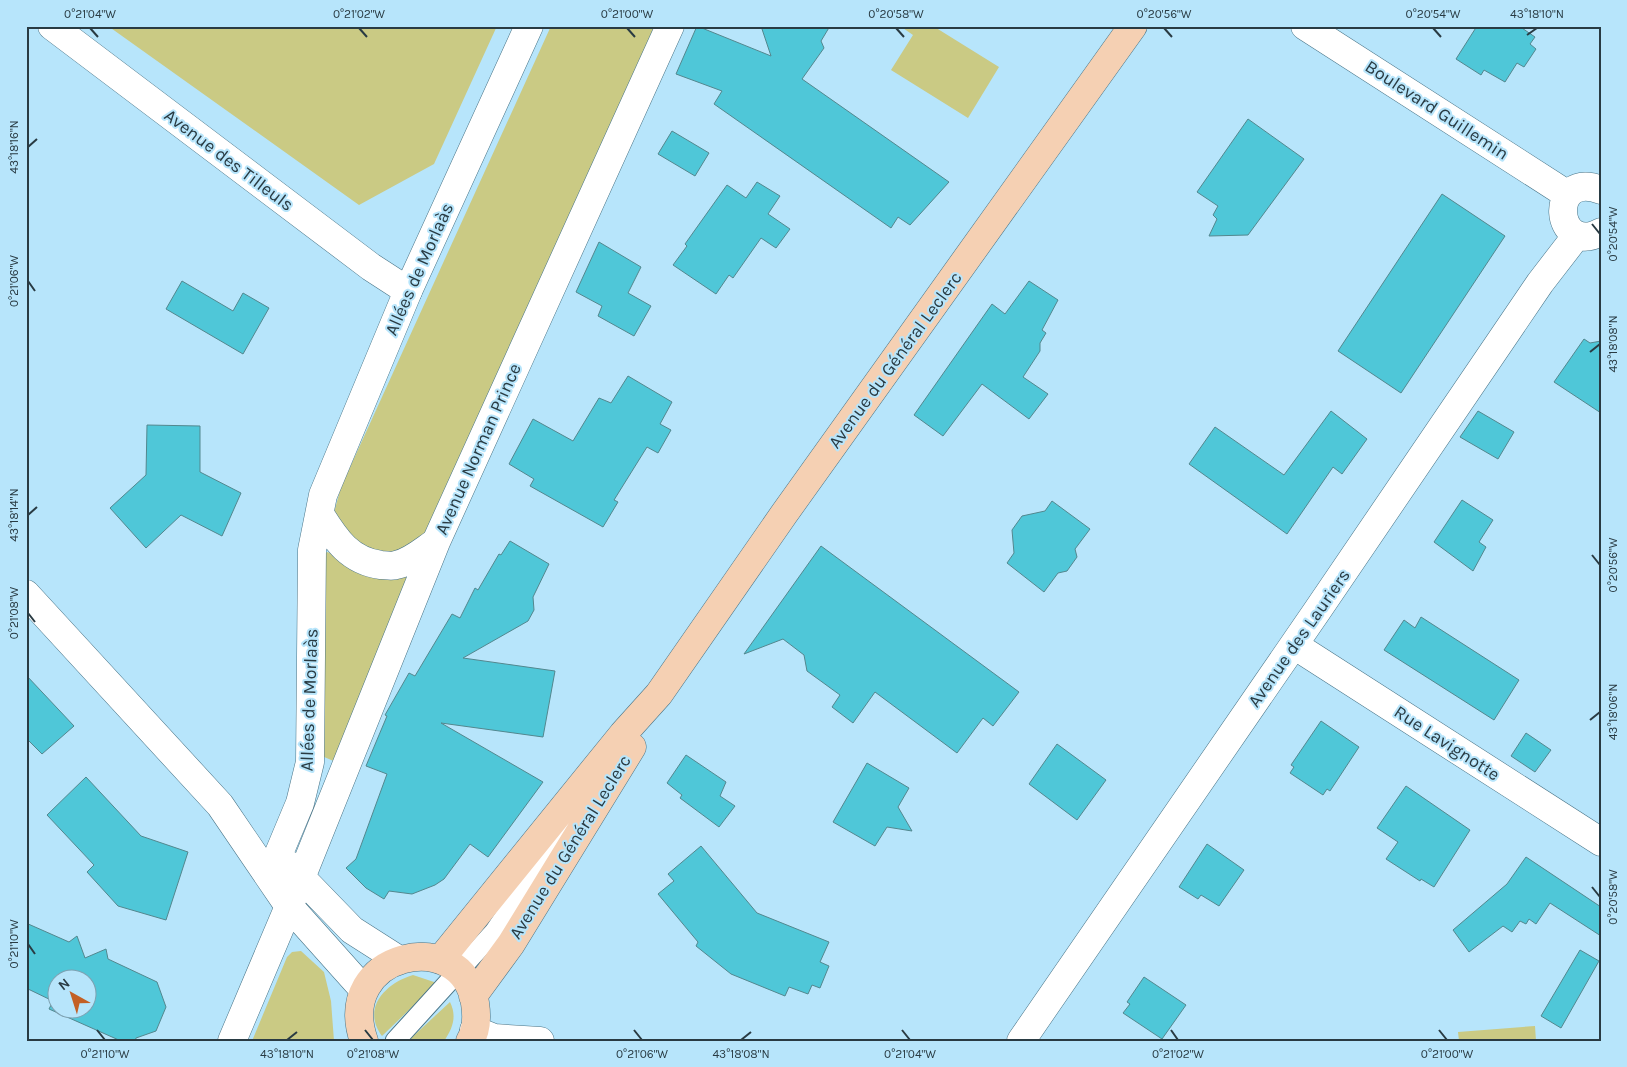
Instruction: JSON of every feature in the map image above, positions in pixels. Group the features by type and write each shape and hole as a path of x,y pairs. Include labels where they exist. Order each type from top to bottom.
{"main road":[{"name":"Avenue du Général Leclerc","path":"449,966 624,734 658,694 784,514 1133,26"},
{"name":"Avenue du Général Leclerc","path":"474,996 511,944 567,853 638,736 658,694"},
{"path":"364,1041 359,1027 358,1008 364,990 374,975 390,962 410,956 430,957 449,966 474,996 477,1016 472,1036"}],"street":[{"name":"Avenue des Tilleuls","path":"52,26 371,267 408,290"},
{"name":"Allées de Morlaàs","path":"274,866 300,803 310,762 312,550 323,495 408,290 529,26"},
{"name":"Avenue Norman Prince","path":"301,878 436,542 670,26"},
{"name":"Boulevard Guillemin","path":"1305,26 1568,195"},
{"path":"1589,234 1568,228 1562,217 1562,205 1568,195 1578,188 1591,186 1601,190"},
{"name":"Avenue des Lauriers","path":"1021,1041 1294,645 1540,283 1589,234"},
{"path":"320,516 343,548 359,560 375,564 395,566 409,560 436,542"},
{"path":"26,594 274,866 288,905 364,990"},
{"name":"Rue Lavignotte","path":"1294,645 1601,842"},
{"path":"274,866 301,878 352,930 398,960"},
{"path":"232,1041 301,878"},
{"path":"472,1036 540,1041"}],"lane":[{"path":"395,1041 449,966"}],"shaded area":[{"path":"108,26 497,26 434,164 359,205"},
{"path":"551,26 655,26 426,534 396,555 363,549 333,516 341,487"},
{"path":"900,26 933,26 999,67 968,118 891,70 913,35"},
{"path":"327,552 406,576 336,762 317,754 324,554"},
{"path":"301,951 324,972 331,1001 334,1041 252,1041 287,957 292,952"},
{"path":"413,975 437,983 382,1036 376,1026 375,1007 386,990"},
{"path":"450,1002 454,1017 450,1031 444,1041 408,1041"},
{"path":"1535,1026 1536,1041 1459,1041 1458,1032"}],"building":[{"path":"697,26 771,56 761,26 830,26 821,41 824,48 802,79 949,182 910,225 898,217 891,228 714,104 722,91 676,74"},
{"path":"1477,26 1519,26 1535,37 1530,44 1536,49 1524,67 1517,63 1505,82 1484,70 1481,75 1456,59"},
{"path":"1248,119 1304,159 1248,235 1209,236 1217,219 1213,215 1218,206 1197,192"},
{"path":"672,131 709,153 695,176 658,154"},
{"path":"757,182 780,196 768,214 790,229 776,248 761,238 733,278 729,275 716,294 673,265 687,246 685,244 727,185 746,198"},
{"path":"1442,194 1505,236 1401,393 1338,351"},
{"path":"599,242 641,267 628,293 651,306 634,336 598,316 602,306 576,292"},
{"path":"182,281 233,311 243,293 269,308 243,354 166,309"},
{"path":"1029,281 1058,300 1042,330 1046,333 1040,343 1040,351 1023,377 1048,394 1029,419 982,384 943,436 914,415 992,304 1005,314"},
{"path":"1584,339 1590,343 1601,341 1601,413 1554,382"},
{"path":"628,376 672,402 660,424 671,430 658,453 647,447 614,500 618,502 603,527 530,486 534,479 509,464 533,419 573,441 599,398 611,403"},
{"path":"1331,411 1367,439 1342,474 1333,467 1287,534 1189,464 1215,427 1284,475"},
{"path":"1478,411 1514,432 1498,459 1460,437"},
{"path":"147,425 200,426 200,472 241,493 222,536 181,515 146,548 110,508 146,475"},
{"path":"1462,500 1493,520 1479,542 1486,547 1473,571 1434,542"},
{"path":"1052,501 1090,529 1075,549 1077,557 1067,571 1058,573 1044,592 1007,563 1014,553 1012,530 1022,516 1045,511"},
{"path":"510,541 549,564 533,597 534,610 528,621 463,658 555,671 543,737 441,723 543,782 488,857 470,844 444,879 435,885 412,894 389,891 384,899 366,888 346,868 356,859 387,774 366,766 387,716 385,715 409,673 415,676 452,614 460,618 475,588 478,590 499,554 501,555"},
{"path":"821,546 1019,692 993,726 983,718 957,753 875,692 853,723 832,707 840,695 807,671 804,655 783,639 744,654"},
{"path":"1421,617 1519,680 1494,720 1384,650 1404,620 1415,628"},
{"path":"26,675 74,726 42,754 26,738"},
{"path":"1321,721 1359,747 1330,791 1327,789 1323,795 1290,773 1294,767 1291,765"},
{"path":"1526,733 1551,750 1535,772 1511,756"},
{"path":"1057,744 1106,780 1077,820 1029,784"},
{"path":"686,755 726,782 720,796 735,806 719,827 680,798 682,795 667,783"},
{"path":"867,763 909,788 898,807 912,831 887,827 875,846 833,822"},
{"path":"86,777 141,836 188,852 166,920 118,906 87,872 94,865 47,815"},
{"path":"1406,786 1470,830 1434,887 1421,879 1420,881 1386,859 1398,842 1377,828"},
{"path":"1207,844 1244,870 1219,906 1201,895 1198,899 1179,887"},
{"path":"701,846 757,913 829,942 820,962 829,966 820,988 812,985 808,994 789,987 785,996 731,974 696,946 698,942 658,894 674,881 668,874"},
{"path":"1526,857 1601,907 1601,936 1550,903 1536,924 1529,919 1526,924 1520,921 1512,932 1503,926 1469,952 1453,930 1507,884"},
{"path":"26,923 69,942 77,936 85,958 106,949 108,959 157,982 166,1007 156,1031 136,1038 135,1041 121,1041 74,1020 98,1020 98,970 48,970 48,999 26,988"},
{"path":"1580,950 1599,961 1561,1028 1541,1016"},
{"path":"1144,977 1186,1005 1162,1039 1123,1013 1130,1004 1127,1002"}]}
